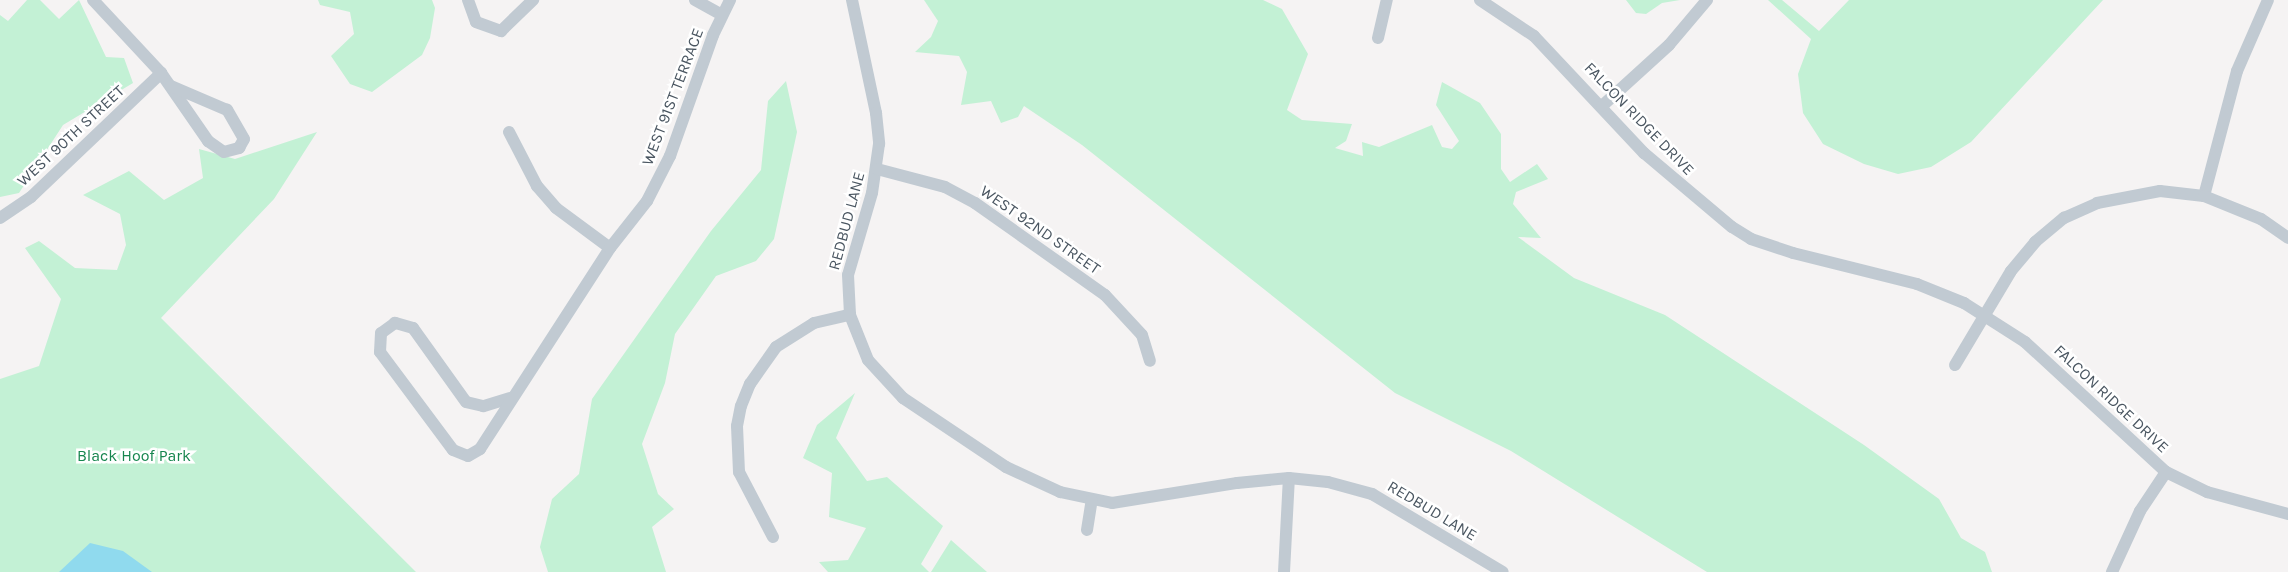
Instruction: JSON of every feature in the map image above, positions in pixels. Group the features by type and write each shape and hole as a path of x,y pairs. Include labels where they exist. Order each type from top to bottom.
{"street":[{"path":"93,0 171,86 208,141 224,152 239,148 244,138 227,110 171,86"},
{"path":"468,0 476,22 501,31 533,0"},
{"name":"WEST 91ST TERRACE","path":"695,0 722,15"},
{"name":"WEST 91ST TERRACE","path":"510,398 483,406 466,402 413,328 395,323 381,333 380,352 453,450 461,455 480,449 510,398 610,248 647,201 670,156 722,15 730,0"},
{"name":"REDBUD LANE","path":"852,0 876,113 877,169 851,257 850,315 868,360 903,398 1024,477 1092,500 1120,502 1237,483 1289,478 1328,482 1372,494 1495,570"},
{"path":"1378,38 1387,0"},
{"name":"FALCON RIDGE DRIVE","path":"1480,0 1534,36 1678,184 1752,239 1793,253 1917,284 1987,315 2025,342 2166,472 2207,492 2288,514"},
{"path":"1602,106 1669,45 1707,0"},
{"path":"2204,196 2237,71 2268,0"},
{"name":"WEST 90TH STREET","path":"0,218 31,197 160,73"},
{"path":"509,132 537,186 556,208 610,248"},
{"name":"WEST 92ND STREET","path":"877,169 945,187 975,203 1105,295 1142,335 1150,361"},
{"path":"1955,365 2023,256 2064,218 2097,202 2137,193 2204,196 2261,219 2288,238"},
{"path":"773,537 739,472 737,426 741,406 750,384 776,347 814,323 850,315"},
{"path":"2112,572 2135,520 2166,472"},
{"path":"1284,572 1289,478"},
{"path":"1088,530 1092,500"}],"green space":[{"path":"27,0 40,0 59,19 79,0 106,57 124,58 133,83 63,125 19,193 0,197 0,15 8,21"},
{"path":"318,0 432,0 435,8 430,38 422,55 372,92 350,84 331,56 354,34 350,12 320,5"},
{"path":"924,0 1263,0 1282,9 1308,54 1287,110 1302,120 1352,124 1346,141 1335,148 1363,156 1362,142 1379,147 1432,125 1442,147 1452,149 1459,141 1436,105 1442,82 1480,103 1501,134 1501,169 1510,182 1537,164 1548,179 1516,192 1513,204 1541,238 1518,237 1574,278 1665,315 1864,445 1939,499 1961,538 1985,552 1992,572 1707,572 1511,451 1395,393 1082,145 1024,106 1018,117 1001,123 991,101 961,105 967,72 959,56 915,52 931,37 938,21"},
{"path":"1626,0 1680,0 1662,3 1646,14 1636,13"},
{"path":"1768,0 1782,0 1819,31 1849,0 2103,0 1971,142 1931,167 1898,174 1864,164 1823,144 1803,113 1798,74 1811,39"},
{"path":"786,81 797,132 774,239 756,261 716,276 675,334 665,383 642,444 658,494 674,509 652,527 666,572 548,572 540,547 552,499 579,474 592,399 711,231 761,170 768,101"},
{"name":"Black Hoof Park","path":"317,132 274,199 161,318 416,572 0,572 0,379 39,366 61,299 25,248 39,241 75,268 117,270 126,245 120,214 83,195 129,171 164,200 203,178 199,149 235,159"},
{"path":"855,393 836,438 867,481 887,477 943,526 921,564 929,572 828,572 819,562 848,560 866,528 829,517 832,473 803,458 817,425"},
{"path":"951,540 987,572 931,572"}],"water":[{"path":"90,543 123,551 152,572 59,572"}]}
